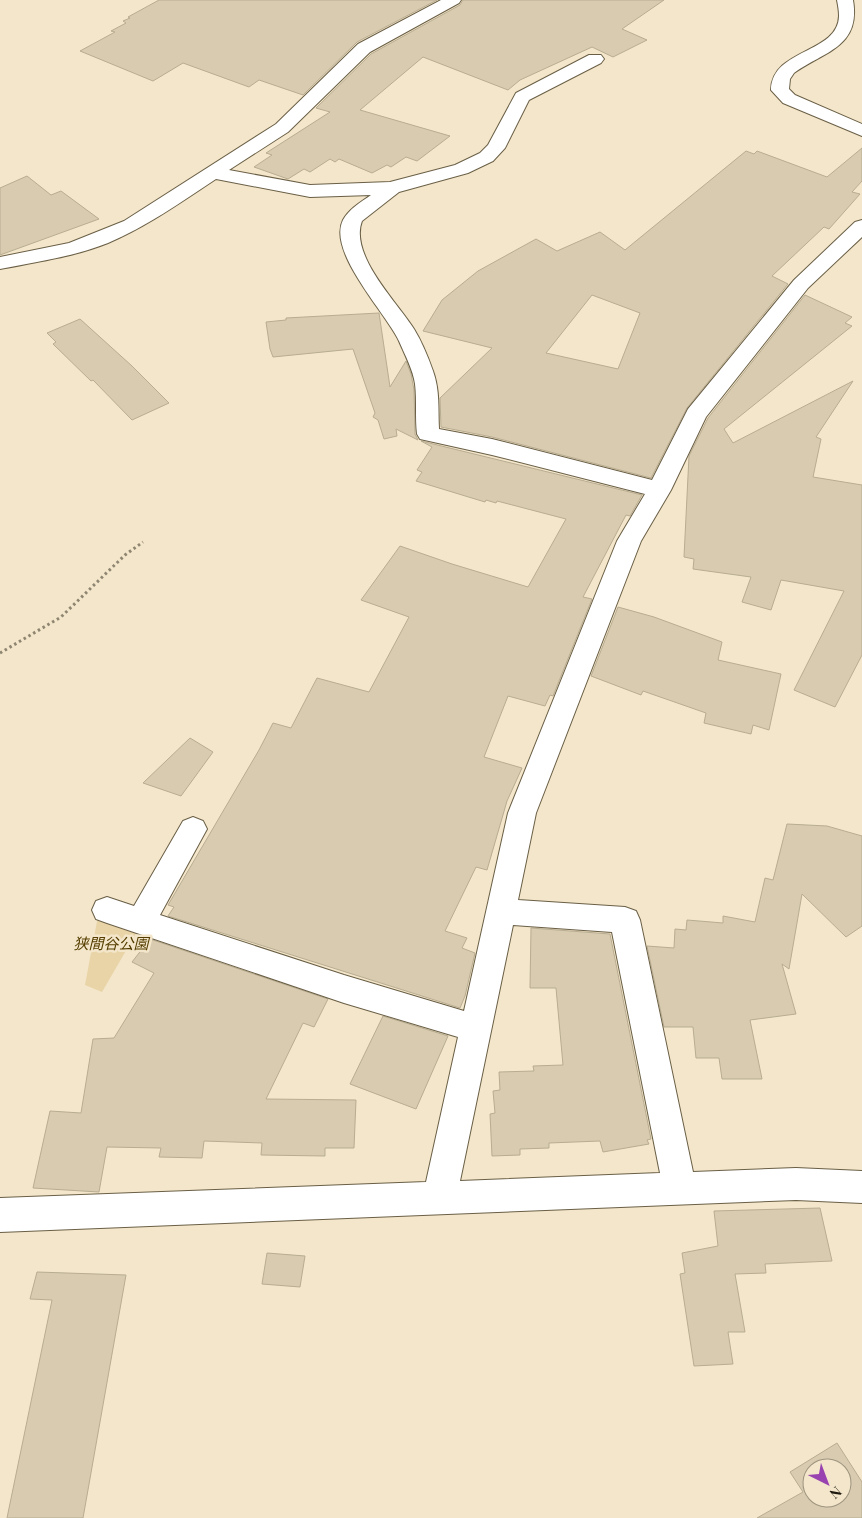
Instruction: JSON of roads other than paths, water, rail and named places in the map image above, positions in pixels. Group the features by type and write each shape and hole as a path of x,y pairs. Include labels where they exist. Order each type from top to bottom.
{"street":[{"path":"0,263 74,248 131,225 215,173 282,128 306,108 364,48 452,0"},
{"path":"845,0 851,12 848,28 835,44 788,71 781,78 780,90 789,99 862,131"},
{"path":"595,60 522,97 496,148 490,155 457,170 408,182 392,188 355,216 351,225 352,238 357,258 367,278 410,341 426,384 428,434 492,447 659,490"},
{"path":"215,173 310,190 392,188"},
{"path":"439,1198 522,813 599,622 605,598 629,541 659,490 696,414 774,320 801,284 862,226"},
{"path":"141,922 194,829"},
{"path":"107,910 344,989 475,1028"},
{"path":"501,911 625,920 680,1189"},
{"path":"0,1215 796,1184 862,1187"}],"park label":[{"name":"狭間谷公園","path":"111,943"}]}
